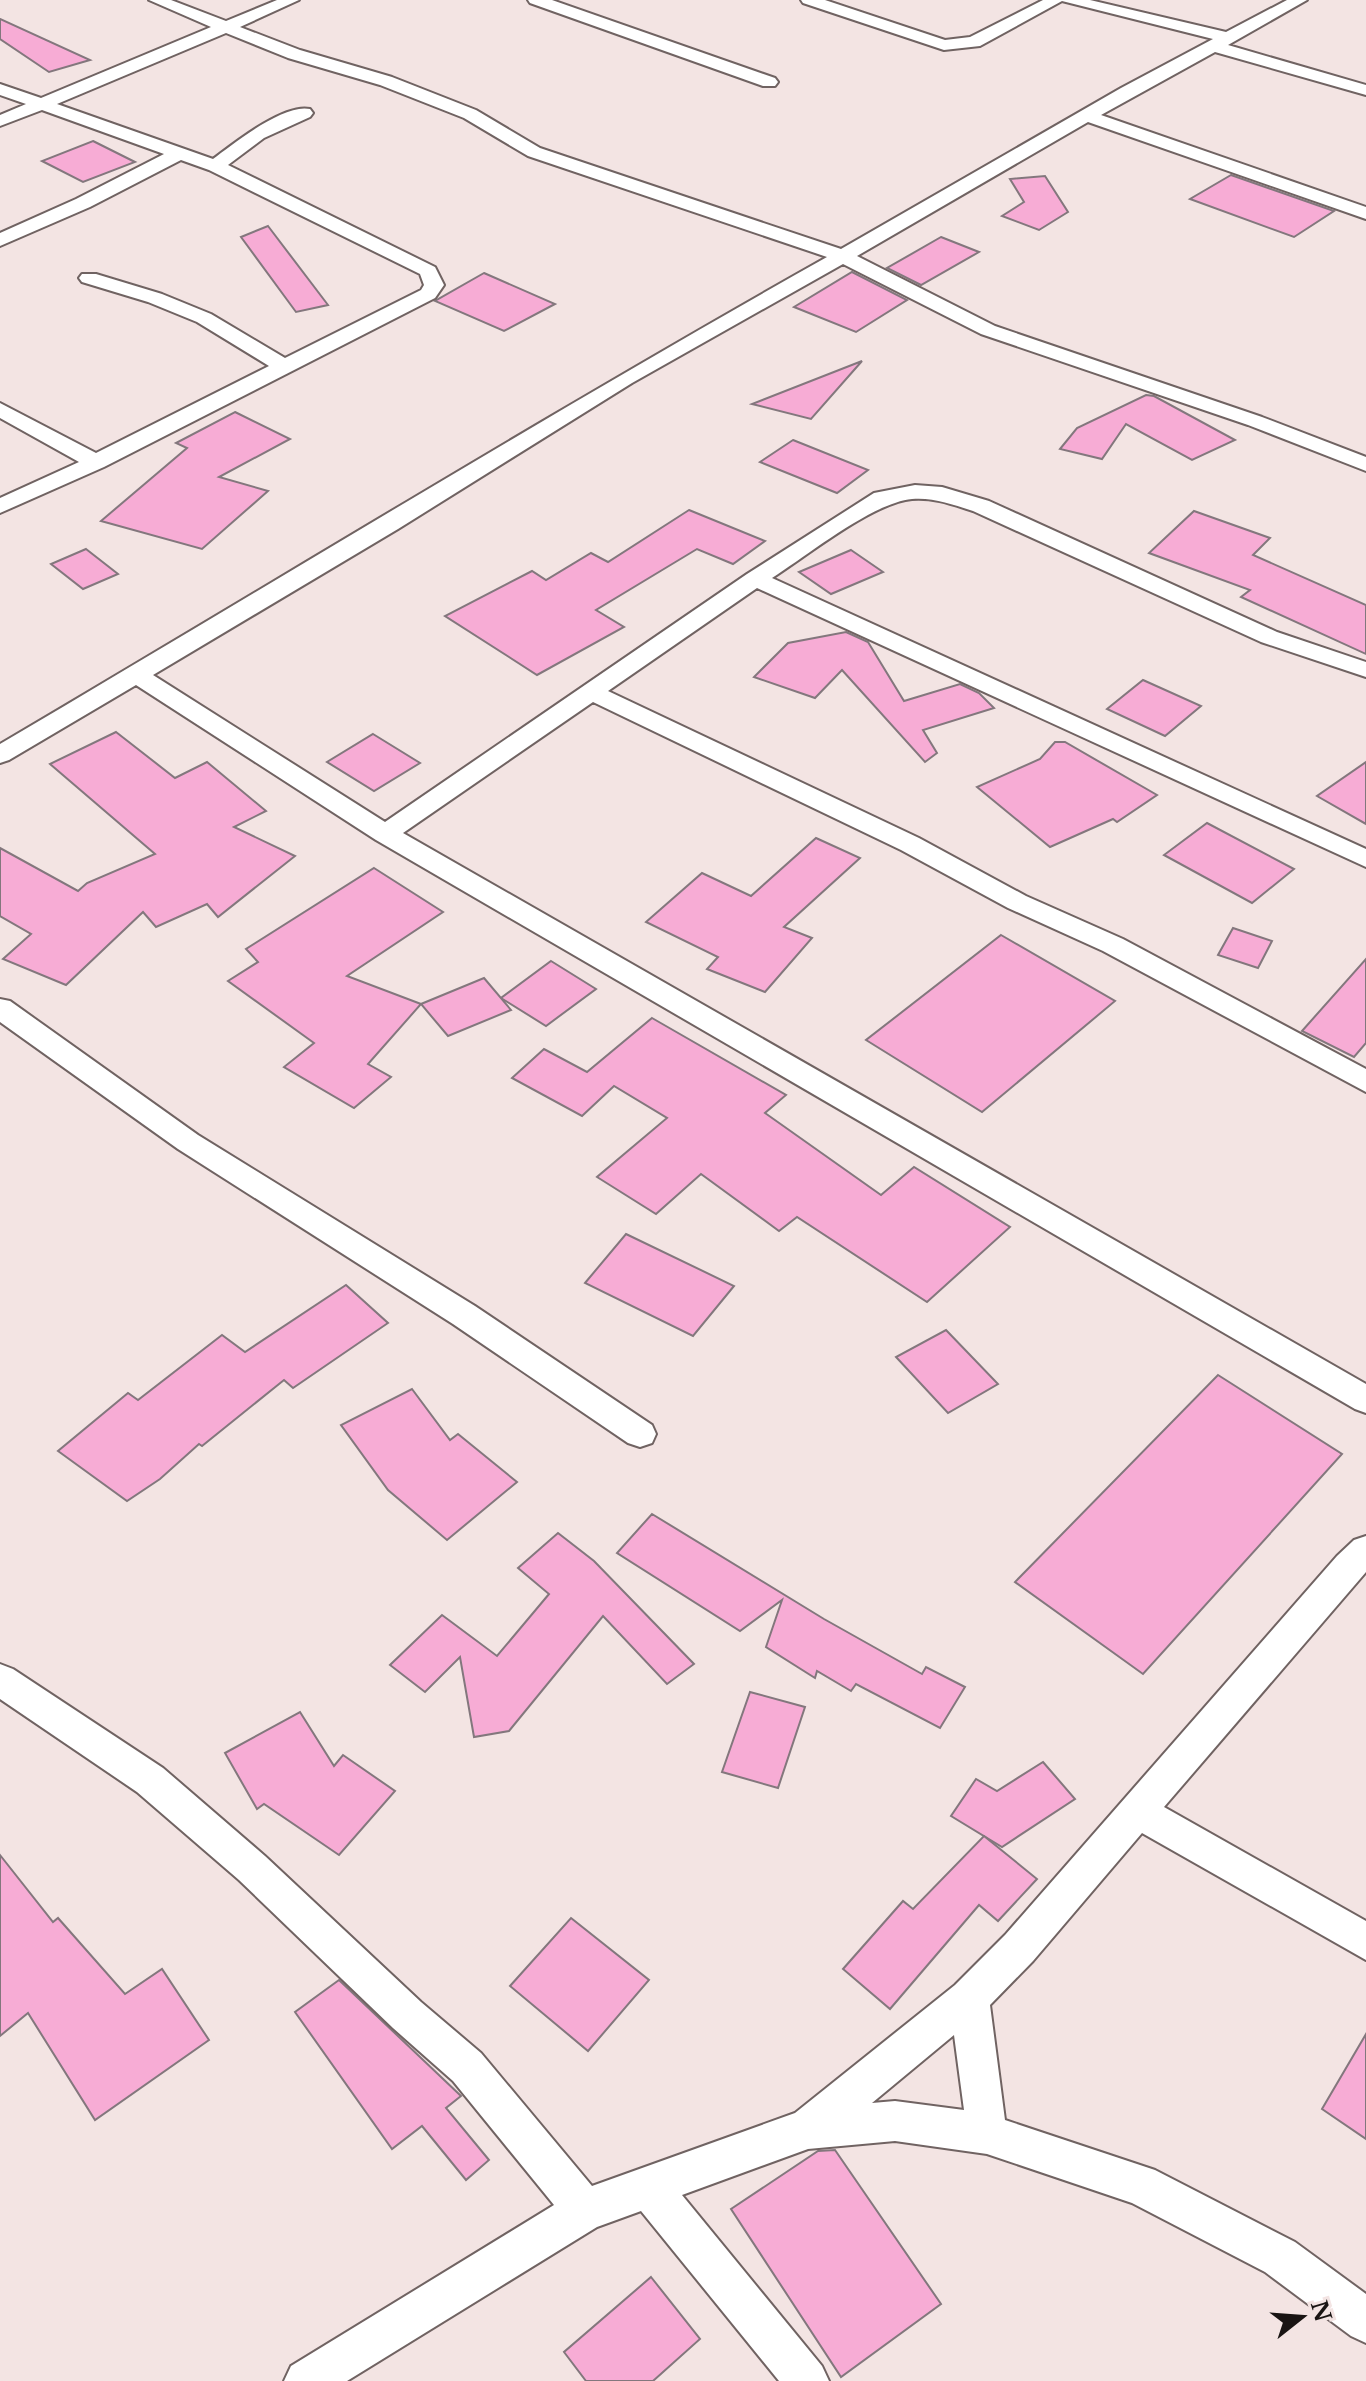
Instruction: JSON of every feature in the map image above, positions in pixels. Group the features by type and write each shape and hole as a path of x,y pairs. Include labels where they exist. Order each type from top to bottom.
{"street":[{"path":"157,0 294,54 386,81 470,114 534,152 843,256 988,330 1255,421 1366,465"},
{"path":"0,121 291,0"},
{"path":"536,0 769,82"},
{"path":"809,0 928,41 959,45 1009,26 1055,0"},
{"path":"1070,0 1221,42 1366,90"},
{"path":"0,755 390,524 625,379 1087,116 1299,0"},
{"path":"0,89 215,166 428,271 434,285 428,294 285,367 96,462 0,506"},
{"path":"215,166 258,134 304,113"},
{"path":"1087,116 1366,213"},
{"path":"0,240 83,203 180,153"},
{"path":"89,278 155,298 204,318 285,367"},
{"path":"0,409 96,462"},
{"path":"385,834 755,579 882,498 915,492 942,494 981,506 1269,637 1366,670"},
{"path":"755,579 1366,859"},
{"path":"134,673 385,834 1366,1400"},
{"path":"591,692 910,844 1017,902 1113,945 1366,1082"},
{"path":"0,1008 188,1142 464,1315 640,1434"},
{"path":"808,2129 969,1998 1019,1948 1135,1810 1366,1550"},
{"path":"0,1680 150,1780 252,1868 407,2015 467,2067 585,2210"},
{"path":"1135,1810 1366,1942"},
{"path":"969,1998 987,2134"},
{"path":"306,2381 585,2210 808,2129 895,2121 987,2134 1140,2185 1280,2257 1366,2321"},
{"path":"648,2187 807,2381"}],"building":[{"path":"0,19 90,60 49,72 0,39"},
{"path":"93,141 135,162 83,182 42,161"},
{"path":"1231,175 1334,211 1294,237 1190,199"},
{"path":"1045,176 1068,212 1039,230 1002,216 1024,202 1010,179"},
{"path":"268,226 328,305 296,312 241,237"},
{"path":"941,237 979,252 921,285 887,268"},
{"path":"852,272 907,300 856,332 794,307"},
{"path":"484,273 555,304 504,331 435,301"},
{"path":"862,361 811,419 752,404"},
{"path":"1146,395 1154,396 1235,440 1192,460 1126,424 1102,459 1060,449 1077,428"},
{"path":"235,412 290,439 219,477 268,491 202,549 101,521 187,448 176,443"},
{"path":"793,440 868,470 837,493 760,462"},
{"path":"689,510 765,541 733,564 697,549 596,610 624,627 537,675 445,616 532,571 546,580 591,553 608,562"},
{"path":"1194,511 1270,538 1253,555 1366,605 1366,654 1241,597 1250,590 1149,553"},
{"path":"86,549 118,574 83,589 51,564"},
{"path":"851,550 883,572 831,594 799,572"},
{"path":"846,632 868,642 904,701 960,684 979,693 994,708 923,730 937,753 925,762 842,670 815,698 754,677 788,643"},
{"path":"1143,680 1201,706 1165,736 1107,709"},
{"path":"116,732 175,778 207,762 266,811 234,827 295,856 218,917 207,904 156,927 143,912 66,985 3,959 31,934 0,916 0,848 78,891 87,883 155,854 50,764"},
{"path":"373,734 420,763 374,791 327,762"},
{"path":"1055,742 1065,742 1157,795 1117,822 1113,819 1050,847 977,787 1040,759"},
{"path":"1366,762 1366,824 1317,796"},
{"path":"1207,823 1294,869 1252,903 1164,855"},
{"path":"816,838 860,858 784,927 812,938 765,992 707,969 718,957 646,922 702,873 751,896"},
{"path":"374,868 443,912 347,976 421,1004 368,1064 391,1077 354,1108 284,1067 314,1043 228,981 258,962 246,949"},
{"path":"1233,928 1272,941 1258,968 1218,955"},
{"path":"1001,935 1115,1001 982,1112 866,1040"},
{"path":"1366,959 1366,1043 1354,1057 1302,1031"},
{"path":"551,961 596,989 546,1026 501,998"},
{"path":"484,978 511,1010 448,1036 421,1004"},
{"path":"652,1018 786,1095 765,1113 881,1195 914,1167 1010,1227 927,1302 797,1217 779,1231 701,1174 656,1214 597,1177 667,1118 614,1086 582,1116 512,1078 544,1049 587,1072"},
{"path":"626,1234 734,1286 693,1336 585,1283"},
{"path":"346,1285 388,1323 293,1388 284,1380 202,1446 199,1444 160,1479 127,1501 58,1451 128,1393 138,1400 222,1335 245,1352"},
{"path":"946,1330 998,1384 948,1413 896,1357"},
{"path":"1218,1375 1342,1454 1143,1674 1015,1582"},
{"path":"412,1389 450,1440 458,1434 517,1482 447,1540 388,1490 341,1425"},
{"path":"652,1514 824,1619 922,1674 926,1667 965,1687 940,1728 856,1684 851,1691 817,1671 815,1678 766,1647 782,1600 740,1631 617,1553"},
{"path":"558,1533 594,1561 694,1664 667,1684 603,1616 509,1731 474,1737 460,1657 425,1692 390,1665 442,1615 497,1656 549,1594 518,1568"},
{"path":"750,1692 805,1707 778,1788 722,1772"},
{"path":"300,1712 334,1766 343,1755 395,1791 339,1855 264,1804 257,1809 225,1753"},
{"path":"1043,1762 1075,1799 1002,1847 951,1816 976,1779 997,1791"},
{"path":"984,1836 1037,1879 998,1921 979,1905 890,2009 843,1969 903,1901 913,1909"},
{"path":"0,1855 53,1922 58,1918 125,1994 162,1969 209,2040 95,2120 28,2013 0,2036"},
{"path":"571,1918 649,1980 588,2051 510,1986"},
{"path":"339,1980 461,2096 446,2108 489,2160 466,2180 422,2126 392,2149 295,2012"},
{"path":"1366,2034 1366,2139 1322,2109"},
{"path":"835,2150 941,2304 841,2377 731,2209 818,2151"},
{"path":"651,2277 700,2339 653,2381 586,2381 564,2352"}]}
